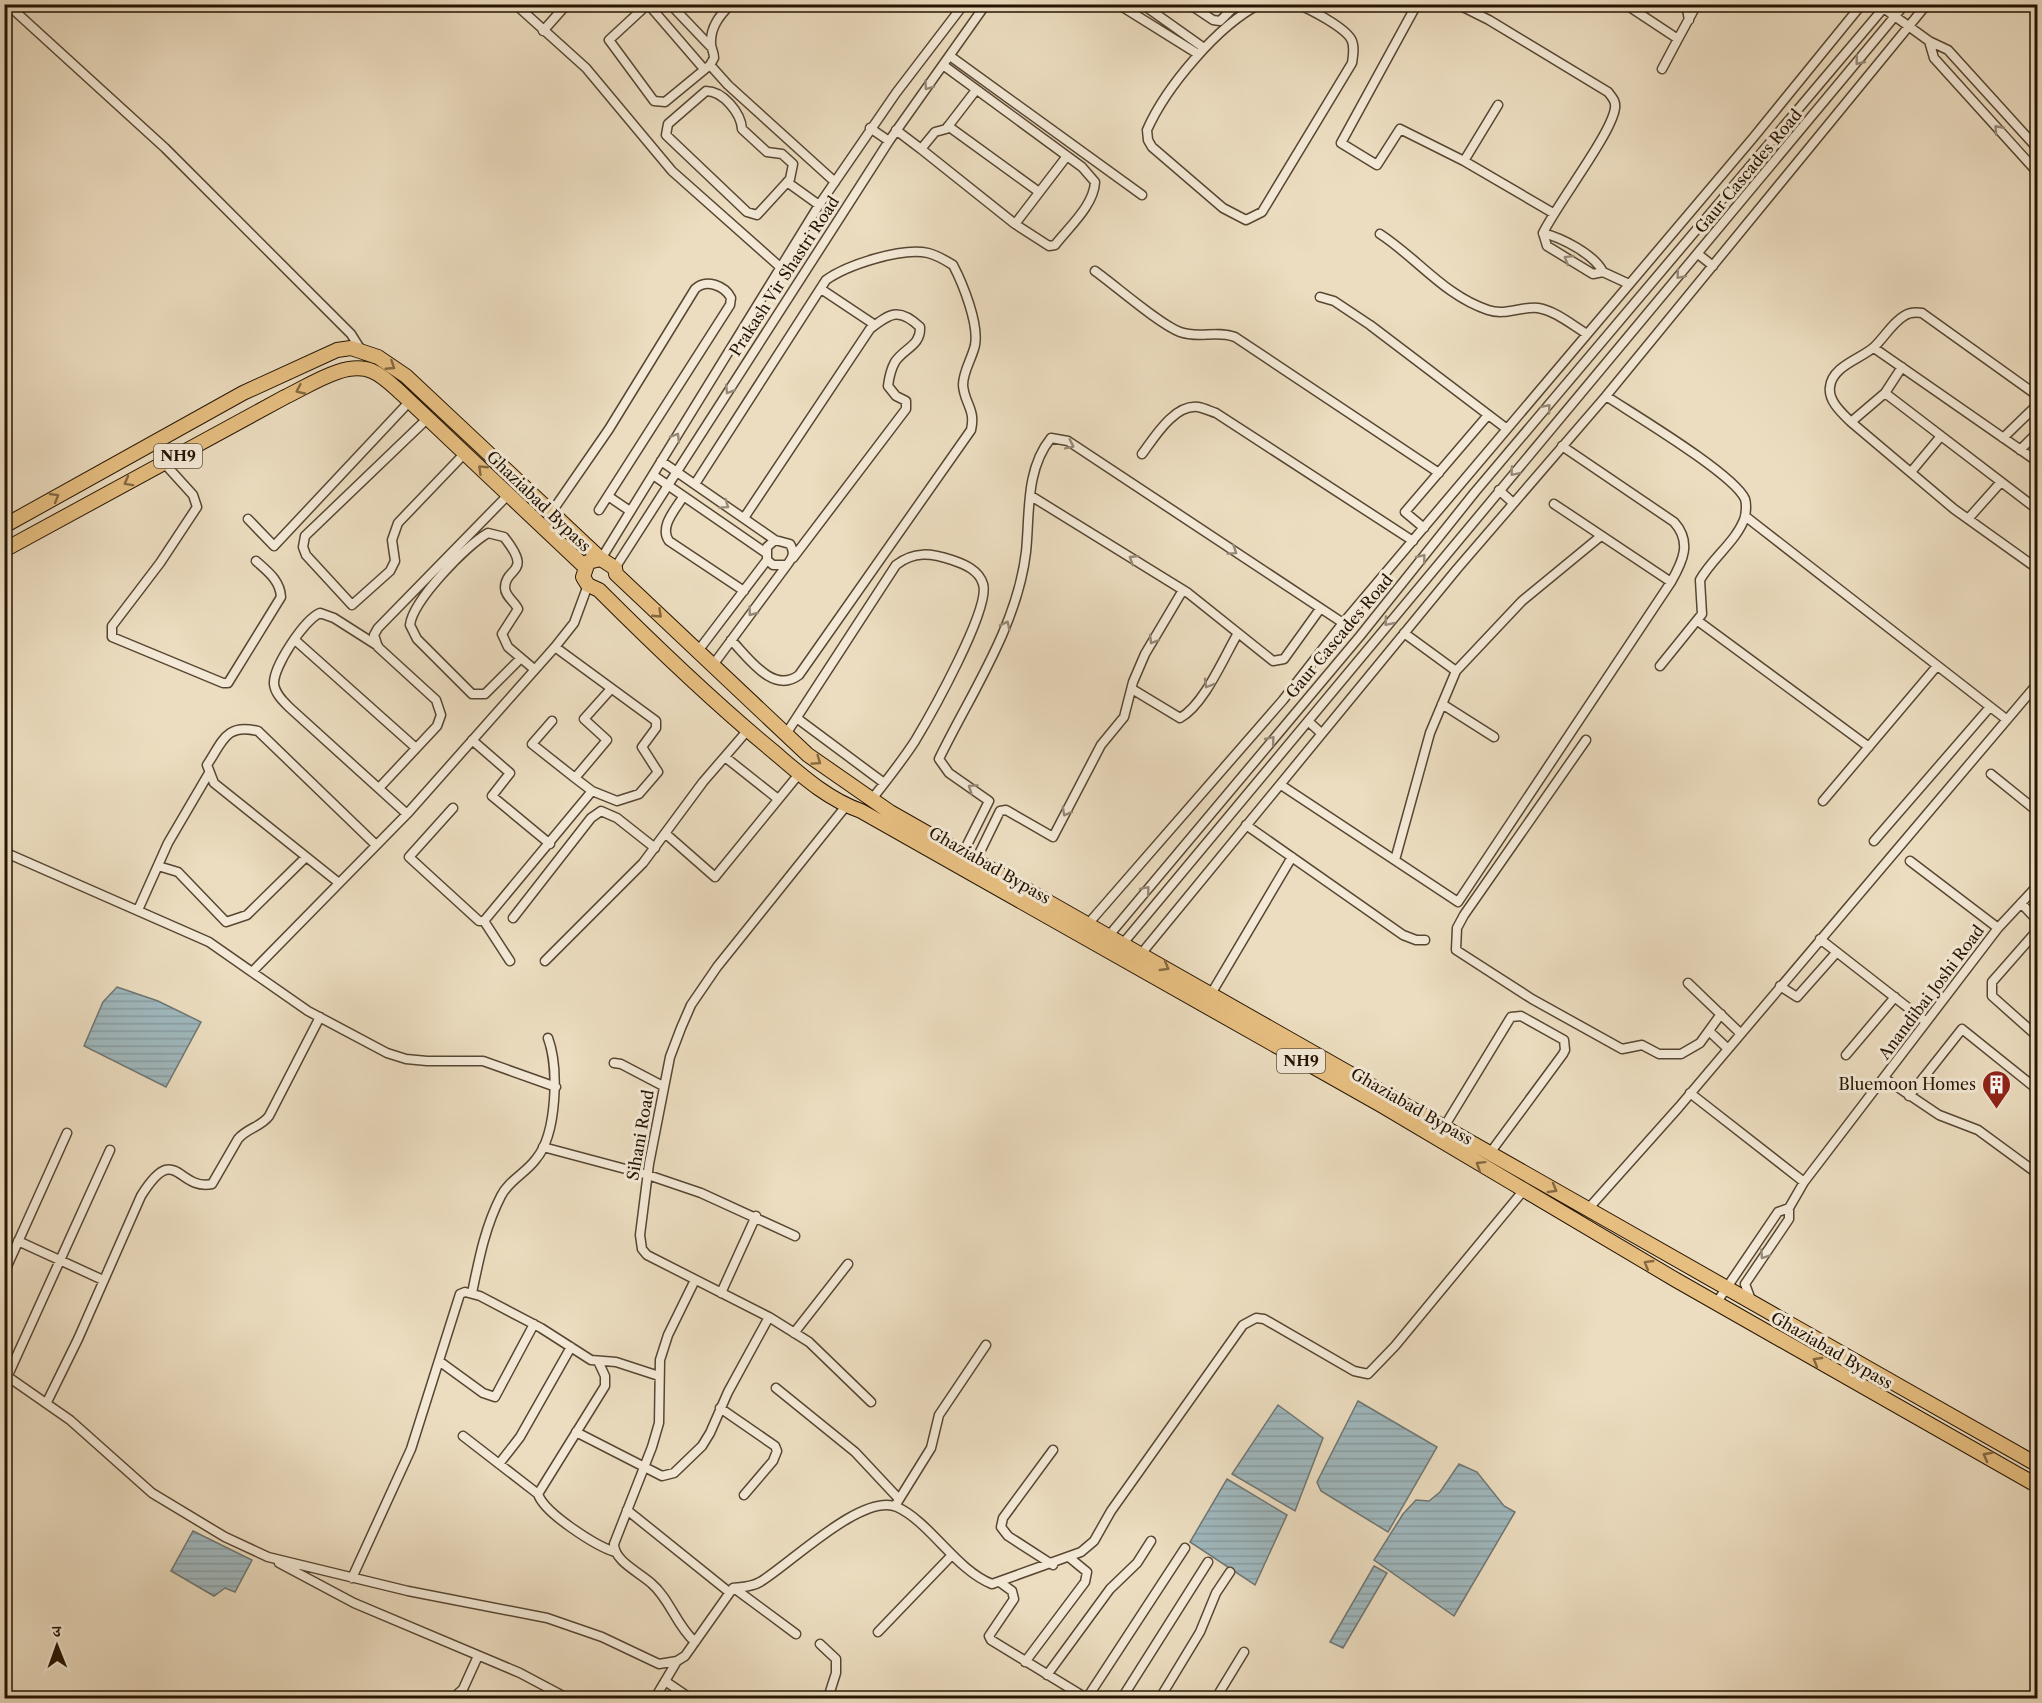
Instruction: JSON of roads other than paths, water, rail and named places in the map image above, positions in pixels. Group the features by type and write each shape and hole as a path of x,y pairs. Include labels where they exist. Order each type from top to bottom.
{"highway":[{"name":"NH9","path":"4,526 219,406 337,350 362,350"},
{"name":"Ghaziabad Bypass","path":"362,350 406,376 808,755 872,799 976,861 1089,924 1114,955 1381,1105 1523,1191 2037,1486"},
{"name":"Ghaziabad Bypass","path":"4,550 326,377 354,368 361,368 379,375 410,401 585,567 583,577 664,655 747,731 799,774 846,806 861,811 1105,941 1123,943 2037,1465"},
{"path":"219,406 231,426"},
{"path":"195,420 206,440"},
{"path":"585,567 588,562 601,559"},
{"path":"594,587 608,588 614,580 615,571"},
{"path":"1868,1390 1879,1375"}],"street":[{"path":"7,4 165,148 351,334 362,350"},
{"path":"515,4 586,68 672,171 779,266"},
{"path":"543,31 567,4"},
{"path":"670,4 710,46 714,58 707,67 665,102 654,100 609,40 648,4 707,67 835,182"},
{"path":"710,46 716,23 731,4"},
{"name":"Prakash Vir Shastri Road","path":"601,559 779,266 870,128 964,4"},
{"name":"Prakash Vir Shastri Road","path":"615,571 896,130 986,4"},
{"path":"1118,4 1201,51"},
{"path":"1142,4 1201,51"},
{"path":"1189,4 1213,20 1220,21 1237,4"},
{"path":"1260,4 1201,51 1147,130 1148,140 1152,147 1231,214 1246,220 1262,212 1352,63 1354,52 1351,38 1318,14 1297,4"},
{"path":"1418,4 1341,143 1377,165 1400,129 1464,161 1553,213"},
{"path":"1457,4 1489,20 1608,92 1614,99 1615,107 1605,131 1553,213 1543,233 1547,246 1593,274 1603,272 1629,284"},
{"path":"1625,4 1678,39"},
{"path":"1686,4 1689,20"},
{"path":"1662,69 1697,4"},
{"path":"1089,924 1283,700 1343,623 1753,138 1862,4"},
{"name":"Gaur Cascades Road","path":"1114,955 1498,490 1698,254 1905,4"},
{"path":"1141,954 1512,502 1606,396 1927,4"},
{"path":"1883,6 1929,41 1948,50 2037,149"},
{"name":"Gaur Cascades Road","path":"1105,941 1475,492 1883,6"},
{"path":"1149,23 1156,13"},
{"path":"1929,41 1934,58 2037,173"},
{"path":"950,56 1142,195"},
{"path":"896,130 1045,245 1052,246 1087,204 1095,189 1095,182 1082,167 943,65"},
{"path":"921,149 934,132 948,126 976,90"},
{"path":"712,91 736,111 742,129 766,152 782,154 793,164 793,171 787,182 760,213 747,212 669,141 666,135 668,124 701,93 712,91"},
{"path":"1464,161 1498,105"},
{"path":"948,126 1039,192"},
{"path":"870,128 889,141"},
{"path":"1015,224 1067,156"},
{"path":"787,182 819,206"},
{"path":"1543,233 1557,236 1599,264 1603,272"},
{"path":"1380,234 1407,254 1429,276 1488,310 1505,313 1538,308 1562,318 1587,334"},
{"path":"695,484 826,280 838,272 898,253 927,253 953,265 966,295 976,343 967,366 963,387 972,408 971,430 799,675 792,680 780,681 770,677 731,640"},
{"path":"1698,254 1713,266"},
{"path":"1095,271 1177,331 1195,336 1217,333 1235,337 1439,473"},
{"path":"551,513 609,429 695,289 704,283 713,284 730,295 730,305 599,510"},
{"path":"821,289 874,325"},
{"path":"1320,297 1334,302 1370,325 1507,429"},
{"path":"2037,396 1922,313 1912,312 1902,317 1874,348 1836,374 1830,384 1830,396 1851,422 1968,519 2037,568"},
{"path":"713,665 906,409 906,401 896,396 888,386 894,363 917,341 920,327 907,315 892,314 874,325 744,518"},
{"path":"1600,345 1612,355"},
{"path":"1874,348 2037,462"},
{"path":"1851,422 1885,393 1902,367"},
{"path":"1885,393 2037,510"},
{"path":"1606,396 1687,449 1734,486 1744,497 1747,506 1739,529 1700,580 1704,606 1698,621 1660,666"},
{"path":"248,519 274,546 410,401"},
{"path":"2003,438 2037,404"},
{"path":"1142,454 1170,419 1184,410 1196,406 1216,412 1413,541"},
{"path":"1424,528 1405,512 1488,414"},
{"path":"428,418 305,536 303,547 306,555 352,605 390,571 395,561 392,540 398,523 465,453"},
{"path":"2020,450 2037,432"},
{"path":"1911,472 1941,436"},
{"path":"1183,590 1145,654 1124,717 1101,745 1053,837 1004,811 949,773 939,759 1012,613 1025,556 1035,465 1042,449 1051,438 1068,441 1343,623"},
{"path":"1281,785 1458,902 1671,582 1685,551 1682,531 1674,522 1562,446"},
{"path":"661,461 775,540 790,544 793,550 790,561"},
{"path":"164,463 193,495 197,507 160,563 112,626 112,637 227,683 281,597 281,589 273,576 256,561"},
{"path":"653,475 766,556 773,565 790,561"},
{"path":"1462,482 1475,492"},
{"path":"1968,519 2001,482"},
{"path":"1498,490 1512,502"},
{"path":"378,646 374,635 378,628 508,495"},
{"path":"608,496 630,511"},
{"path":"1031,496 1183,590 1273,661 1284,659 1320,609"},
{"path":"683,497 664,529 664,535 669,541 744,591"},
{"path":"1554,504 1671,582"},
{"path":"1745,516 2006,719"},
{"path":"520,658 485,694 472,694 417,639 410,625 417,606 458,558 476,540 488,533 504,537 517,558 518,566 505,586 506,592 518,609 502,634 508,647 534,669"},
{"path":"1395,860 1430,733 1456,671 1522,601 1601,536"},
{"path":"698,651 744,591 766,556 770,543 775,540"},
{"path":"786,734 798,719 896,565 903,559 922,553 952,560 972,569 984,584 985,595 981,611 930,715 872,799"},
{"path":"252,972 407,814 555,647 573,623 594,587"},
{"path":"380,788 440,721 440,707 436,700 378,646 324,613 312,617 295,640 276,676 274,684 280,698 407,814"},
{"path":"1698,621 1869,747"},
{"path":"1132,689 1180,718 1187,714 1201,696 1238,633"},
{"path":"1404,633 1456,671"},
{"path":"295,640 416,748"},
{"path":"552,722 532,744 592,791 617,801 638,795 658,772 642,747 656,728 657,722 610,690 555,647"},
{"path":"1823,801 1937,666"},
{"path":"1588,1209 1973,763 2037,683"},
{"path":"575,778 607,740 584,719 610,690"},
{"path":"1283,700 1296,710"},
{"path":"1442,704 1494,736"},
{"path":"1874,841 1990,706"},
{"path":"798,719 884,783"},
{"path":"1308,722 1321,733"},
{"path":"339,883 220,789 209,773 207,765 228,733 236,728 258,731 376,845"},
{"path":"545,961 655,848 703,782 747,731"},
{"path":"472,740 510,773 492,796 550,843"},
{"path":"1586,740 1464,915 1457,928 1456,950 1532,999 1622,1049 1642,1045 1659,1053 1681,1054 1700,1042 1721,1014"},
{"path":"725,756 778,799"},
{"path":"138,910 183,815 209,773"},
{"path":"666,834 715,877 799,774"},
{"path":"1991,774 2037,812"},
{"path":"484,921 592,791"},
{"path":"963,853 989,801"},
{"name":"Sihani Road","path":"846,806 717,967 691,1005 670,1057 663,1086 640,1235 642,1249 647,1255 769,1317 794,1333 826,1356 871,1402"},
{"path":"453,808 408,857 479,921 484,921"},
{"path":"513,918 591,818 601,811 617,818 655,848"},
{"path":"976,861 990,828 1000,811 1004,811"},
{"path":"1246,825 1403,935 1416,940 1425,940"},
{"path":"4,852 209,942 278,992 387,1053 406,1059 483,1061 556,1087"},
{"path":"158,866 178,872 226,922 247,915 306,857"},
{"path":"1211,994 1292,857"},
{"path":"1910,861 1998,928"},
{"name":"Anandibai Joshi Road","path":"1751,1302 1745,1284 1789,1219 1789,1208 1804,1182 1925,1021 1998,928 2037,885"},
{"path":"2021,903 2037,920 2035,937 1992,982 1991,988 1992,996 2037,1037"},
{"path":"484,921 510,961"},
{"path":"1820,939 1925,1021"},
{"path":"1780,986 1797,998 1836,953"},
{"path":"1688,983 1739,1032"},
{"path":"1846,1054 1895,997"},
{"path":"1444,1127 1511,1017 1521,1016 1564,1040 1563,1054 1490,1153"},
{"path":"47,1402 151,1180 162,1170 170,1169 203,1185 212,1184 243,1132 260,1125 269,1116 320,1017"},
{"path":"1909,1096 1962,1029 2037,1090"},
{"path":"1709,1031 1727,1048"},
{"path":"472,1293 484,1233 495,1209 509,1184 536,1160 543,1147 556,1087 553,1051 548,1038"},
{"path":"614,1063 621,1064 663,1086"},
{"path":"1884,1078 1939,1115 1978,1130 2037,1174"},
{"path":"1690,1093 1804,1182"},
{"path":"4,1272 67,1133"},
{"path":"543,1147 648,1174 711,1197 795,1236"},
{"path":"110,1150 6,1378 47,1402 152,1493 225,1537 354,1603 478,1656 567,1698"},
{"path":"776,1388 846,1444 897,1502 952,1555 986,1582 1001,1583 1070,1558 1094,1541 1112,1511 1243,1325 1256,1318 1264,1319 1354,1371 1368,1374 1395,1346 1523,1191"},
{"name":"Anandibai Joshi Road","path":"1717,1302 1778,1212 1789,1208"},
{"path":"721,1293 756,1216"},
{"path":"18,1240 103,1280"},
{"path":"794,1333 848,1264"},
{"path":"615,1552 614,1539 644,1468 659,1423 660,1359 668,1335 695,1280"},
{"path":"352,1578 411,1449 460,1294 472,1293 534,1324 591,1360 616,1362 659,1376"},
{"path":"576,1432 662,1476 674,1473 702,1446 710,1433 720,1408 769,1317"},
{"path":"439,1361 483,1393 495,1397 534,1324"},
{"path":"655,1698 677,1661 695,1642 731,1590 760,1582 801,1549 860,1513 897,1502 931,1448 939,1415 986,1345"},
{"path":"499,1464 520,1437 571,1347"},
{"path":"538,1494 605,1386 605,1376 598,1361"},
{"path":"720,1408 775,1446 777,1451 773,1461 744,1495"},
{"path":"463,1436 538,1494 548,1508 593,1542 615,1552 654,1585 681,1628 695,1642"},
{"path":"1053,1450 1003,1518 1001,1527 1008,1536 1053,1565"},
{"path":"627,1510 731,1590 796,1634"},
{"path":"1047,1675 1110,1589 1137,1563 1151,1541"},
{"path":"1001,1583 1012,1591 1014,1599 989,1636 994,1643 1087,1698 1185,1548"},
{"path":"878,1632 952,1555"},
{"path":"268,1557 352,1578 547,1618 595,1634 659,1664 677,1661"},
{"path":"1025,1662 1085,1582 1086,1572 1070,1558"},
{"path":"1122,1698 1208,1562"},
{"path":"1160,1698 1204,1625 1216,1593 1230,1572"},
{"path":"820,1644 836,1659 836,1673 828,1698"},
{"path":"1216,1698 1244,1653"},
{"path":"453,1698 463,1689 478,1656"},
{"path":"665,1681 690,1698"}],"water":[{"path":"117,987 158,1001 201,1022 166,1087 84,1046 103,1002"},
{"path":"1358,1401 1437,1447 1388,1532 1321,1491 1317,1482"},
{"path":"1278,1405 1323,1438 1295,1511 1232,1474"},
{"path":"1459,1464 1477,1472 1504,1506 1515,1512 1454,1616 1374,1560 1403,1514 1416,1500 1429,1501 1440,1492"},
{"path":"1227,1479 1287,1515 1255,1585 1190,1542"},
{"path":"193,1531 252,1560 235,1592 225,1588 214,1596 171,1571"},
{"path":"1374,1566 1387,1573 1343,1648 1330,1642"}],"place":[{"name":"Bluemoon Homes","path":"1997,1110"}]}
